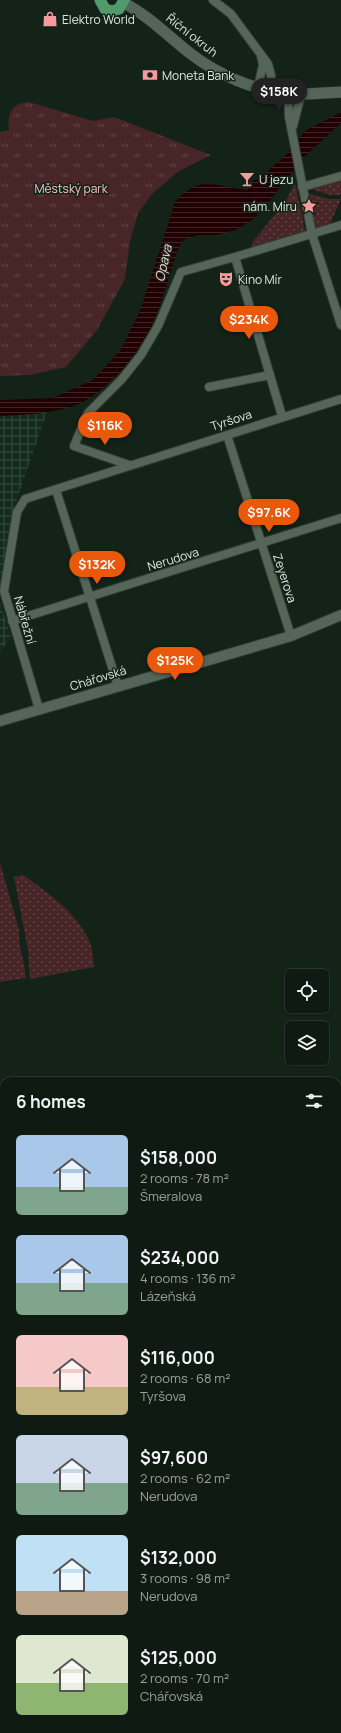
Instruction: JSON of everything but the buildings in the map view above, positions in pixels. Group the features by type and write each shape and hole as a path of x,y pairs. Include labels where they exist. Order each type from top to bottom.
{"main road":[{"path":"100,0 105,9 112,11 119,9 124,2"},
{"name":"Říční okruh","path":"124,2 152,21 193,56 209,66 258,87 288,94 341,92"}],"street":[{"path":"213,0 231,14 268,64 271,75 272,91"},
{"path":"258,87 263,65 261,55"},
{"path":"288,94 289,117 312,234 341,325"},
{"path":"292,128 301,94"},
{"path":"302,187 341,176"},
{"path":"129,465 74,446 88,413 122,379 141,355 158,326 181,272 341,225"},
{"path":"235,257 282,416"},
{"path":"210,387 270,375"},
{"name":"Tyršova","path":"16,512 25,499 282,416 341,399"},
{"name":"Zeyerova","path":"227,435 291,636"},
{"path":"56,490 118,686"},
{"name":"Nábřežní","path":"16,512 4,591 39,709"},
{"name":"Nerudova","path":"12,621 262,544 341,518"},
{"name":"Chářovská","path":"0,721 291,636 341,615"}],"shaded area":[{"path":"47,412 13,511 0,586 0,416"},
{"path":"0,601 11,637 0,652"}],"green space":[{"name":"Městský park","path":"29,102 93,121 114,117 211,155 179,171 153,193 138,213 130,241 125,279 97,330 66,367 30,375 0,376 0,132 9,130 9,119 14,107"},
{"path":"341,180 341,195 330,195 311,189"},
{"path":"295,183 305,231 251,247 254,240 284,204"},
{"path":"308,193 328,199 341,199 330,224 318,228 315,227"},
{"path":"0,863 19,930 26,978 0,982"},
{"path":"23,875 61,904 85,932 91,946 94,967 30,979 28,950 14,877"}],"water":[{"name":"Opava","path":"341,112 341,123 304,157 264,208 252,220 236,230 217,235 197,235 182,241 174,260 156,316 149,330 131,358 108,384 81,403 67,408 42,413 0,416 0,400 53,398 93,380 122,348 141,308 175,202 184,193 193,187 209,184 248,190 249,186 247,183 258,179 268,171 289,152 305,131"}],"place":[{"name":"Elektro World","path":"50,19"},
{"name":"Moneta Bank","path":"150,75"},
{"name":"U jezu","path":"247,179"},
{"name":"nám. Míru","path":"309,206"},
{"name":"Kino Mír","path":"226,279"}]}
